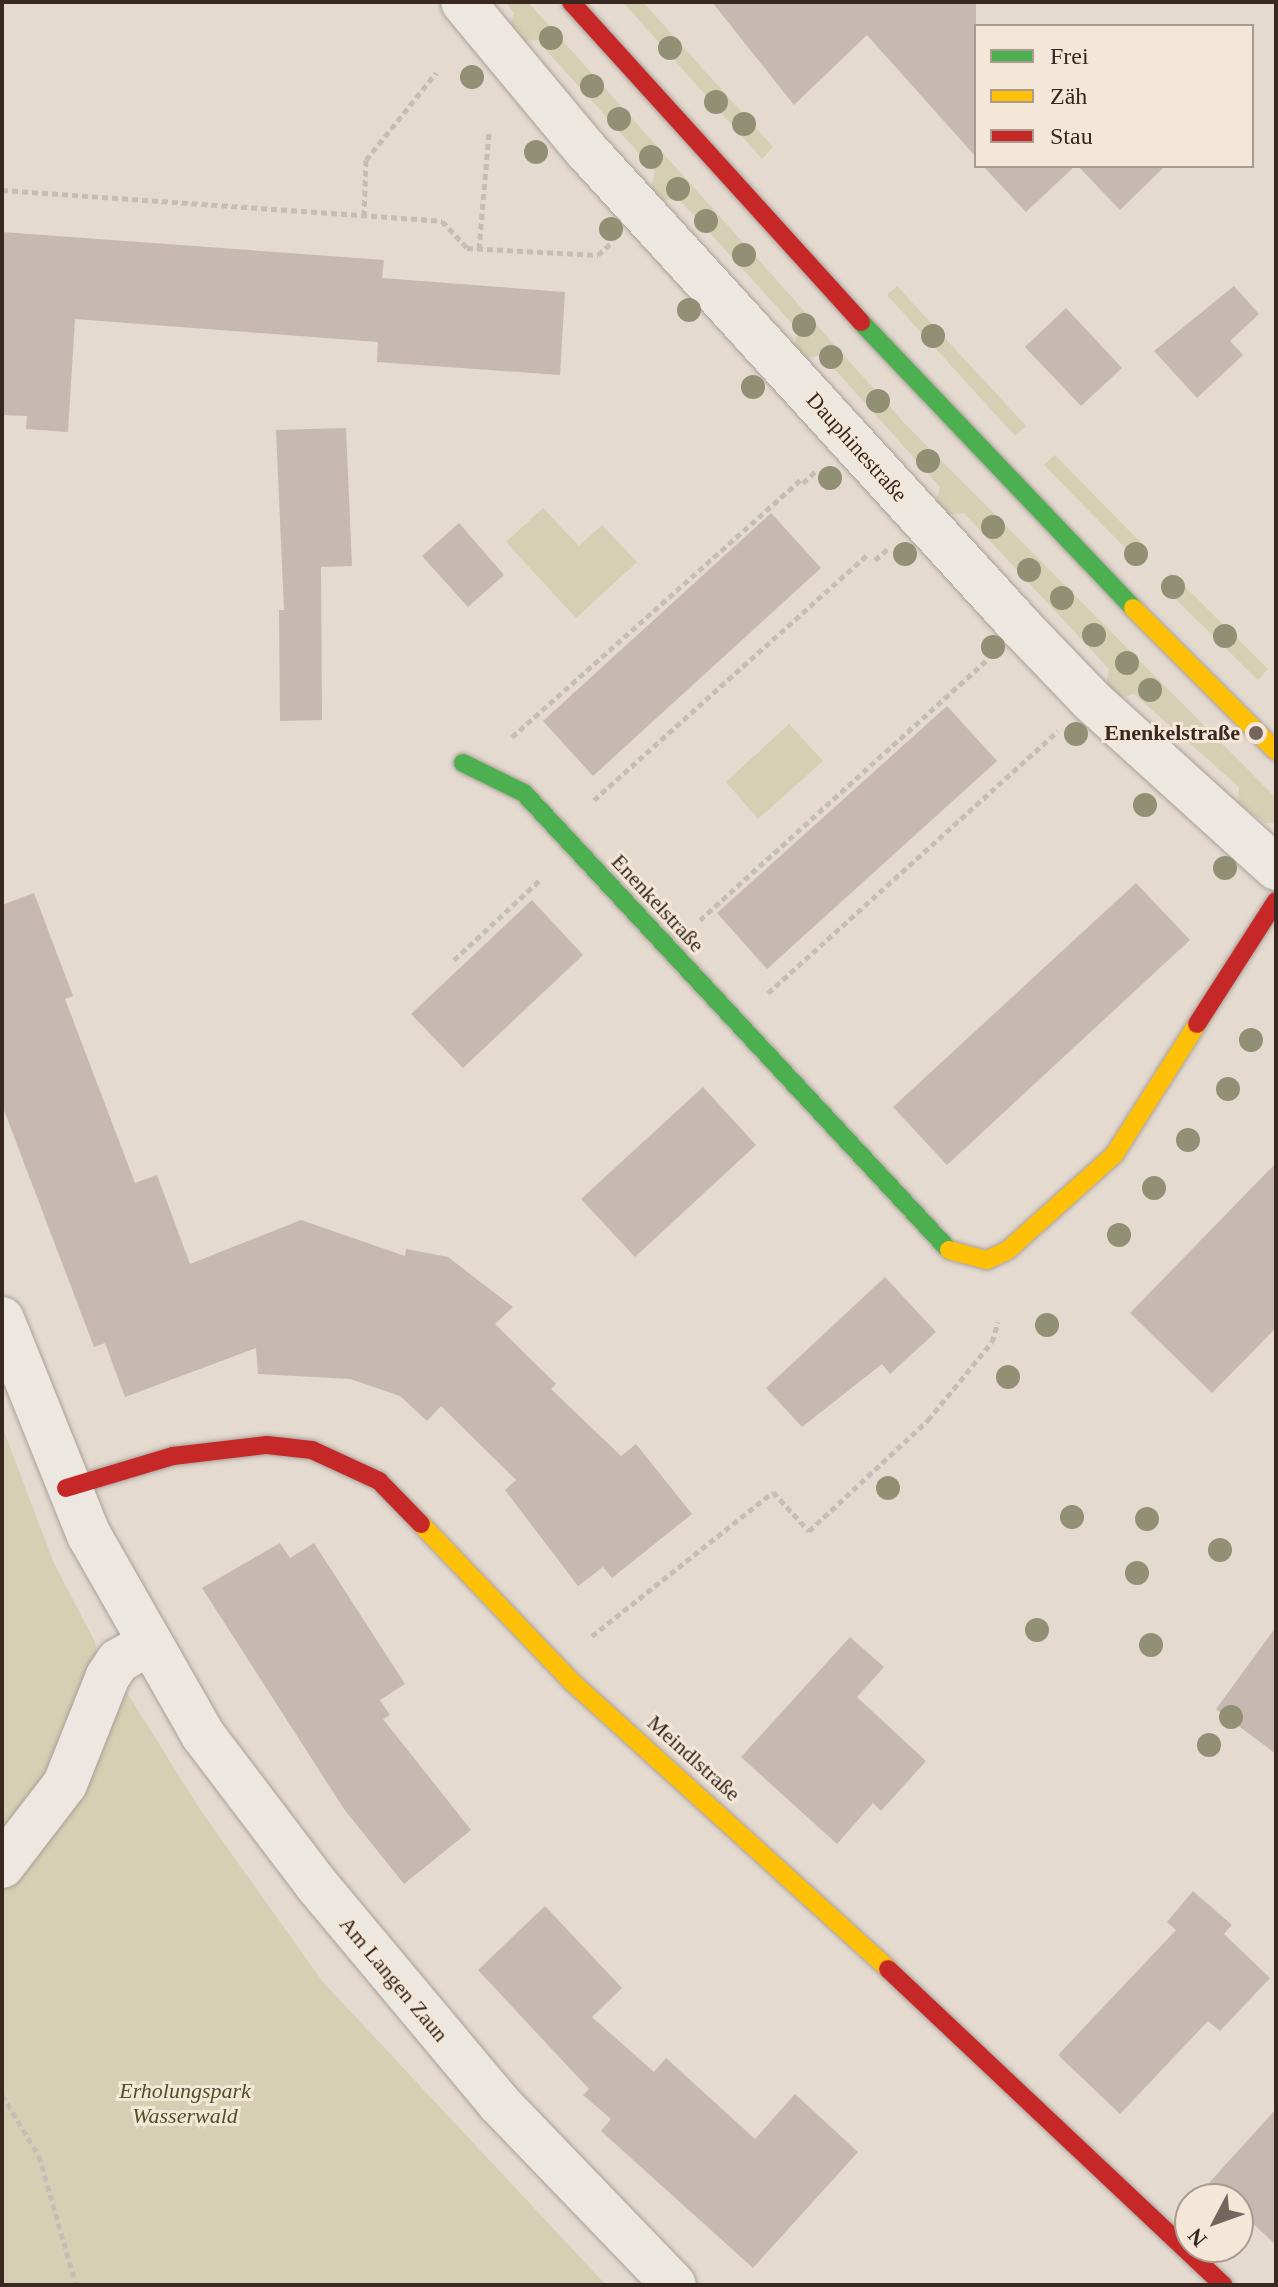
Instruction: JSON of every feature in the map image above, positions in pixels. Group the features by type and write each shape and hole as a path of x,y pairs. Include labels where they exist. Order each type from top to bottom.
{"street":[{"name":"Dauphinestraße","path":"463,2 644,213 1022,628 1091,700 1276,868"},
{"path":"571,2 1002,477 1276,751"},
{"name":"Enenkelstraße","path":"463,763 524,793 939,1244 962,1258 987,1260 1008,1250 1114,1155 1276,901"},
{"name":"Am Langen Zaun","path":"2,1319 66,1488 147,1645 221,1760 392,1977 499,2103 674,2285"},
{"name":"Meindlstraße","path":"66,1488 173,1456 267,1445 312,1450 379,1481 572,1682 811,1897 1223,2285"},
{"path":"2,1866 65,1784 108,1676 118,1661 147,1645"}],"path":[{"path":"364,216 366,160 436,73"},
{"path":"479,249 489,133"},
{"path":"2,190 442,221 467,248 598,255 644,213"},
{"path":"510,739 800,480"},
{"path":"590,803 868,554"},
{"path":"687,932 1022,628"},
{"path":"766,995 1091,700"},
{"path":"454,960 546,875"},
{"path":"579,1647 773,1492 809,1531 948,1398 992,1342 998,1322"},
{"path":"2,2095 39,2156 76,2285"}],"green space":[{"path":"505,2 528,2 907,426 1276,798 1276,823 1265,823 1238,803 1239,787 1134,694 1117,698 1106,685 1109,669 964,513 948,515 936,501 940,487 822,355 805,358 794,346 798,330 678,198 661,201 651,188 655,171 537,40 522,41 510,28 514,13"},
{"path":"623,2 643,2 773,147 762,159"},
{"path":"897,286 1026,426 1015,436 887,295"},
{"path":"1055,455 1147,549 1136,559 1044,465"},
{"path":"543,508 579,546 602,525 637,562 576,618 506,542"},
{"path":"1171,573 1268,669 1258,680 1160,584"},
{"path":"789,724 823,761 758,819 726,782"},
{"path":"2,1426 53,1561 95,1642 98,1662 64,1756 2,1846"},
{"name":"Erholungspark Wasserwald","path":"126,1691 199,1808 322,1981 606,2285 2,2285 2,1889 42,1851"}],"building":[{"path":"712,2 976,2 974,155 867,35 794,105"},
{"path":"985,168 1073,168 1026,212"},
{"path":"1080,168 1163,168 1120,210"},
{"path":"2,232 384,260 382,278 565,292 560,375 377,362 378,342 75,319 68,432 26,429 27,416 2,415"},
{"path":"1234,286 1259,314 1230,341 1243,355 1197,398 1154,351"},
{"path":"1066,308 1122,368 1081,406 1025,347"},
{"path":"346,428 352,566 321,567 322,720 280,721 279,610 284,610 276,430"},
{"path":"771,513 821,568 593,776 543,721"},
{"path":"459,523 504,575 468,607 422,556"},
{"path":"947,706 997,761 767,969 717,913"},
{"path":"1136,883 1190,940 947,1165 893,1107"},
{"path":"34,893 73,996 65,999 135,1183 157,1175 190,1264 301,1220 405,1256 406,1249 448,1257 513,1307 495,1324 556,1384 551,1389 621,1456 636,1444 692,1514 612,1578 603,1567 578,1586 505,1490 516,1480 441,1406 427,1421 400,1396 350,1379 258,1374 256,1348 125,1397 105,1343 94,1347 2,1105 2,905"},
{"path":"532,900 583,955 463,1068 411,1014"},
{"path":"703,1087 756,1145 635,1257 581,1199"},
{"path":"1276,1163 1276,1328 1212,1393 1130,1313"},
{"path":"885,1277 936,1332 890,1374 882,1364 802,1427 766,1388"},
{"path":"280,1543 290,1558 314,1543 405,1684 380,1700 390,1715 383,1719 471,1830 404,1884 344,1809 202,1588"},
{"path":"1276,1627 1276,1754 1216,1709"},
{"path":"850,1637 884,1667 857,1697 926,1761 881,1811 873,1803 837,1844 741,1757"},
{"path":"1193,1891 1232,1925 1224,1934 1270,1978 1220,2031 1208,2021 1120,2114 1058,2055 1176,1930 1167,1922"},
{"path":"545,1906 622,1988 592,2017 654,2072 666,2058 755,2139 795,2094 858,2152 753,2268 601,2131 611,2119 583,2095 589,2089 478,1970"},
{"path":"1276,2109 1276,2245 1254,2225 1254,2183 1209,2183"}],"traffic: fast":[{"path":"861,322 1133,608"},
{"path":"463,763 524,793 949,1250"}],"traffic: slow":[{"path":"1133,608 1276,751"},
{"path":"949,1250 987,1260 1008,1250 1114,1155 1197,1024"},
{"path":"421,1524 572,1682 888,1969"}],"traffic: jam":[{"path":"571,2 861,322"},
{"path":"1197,1024 1276,901"},
{"path":"66,1488 173,1456 267,1445 312,1450 379,1481 421,1524"},
{"path":"888,1969 1223,2285"}],"place":[{"name":"Enenkelstraße","path":"1256,733"}]}
